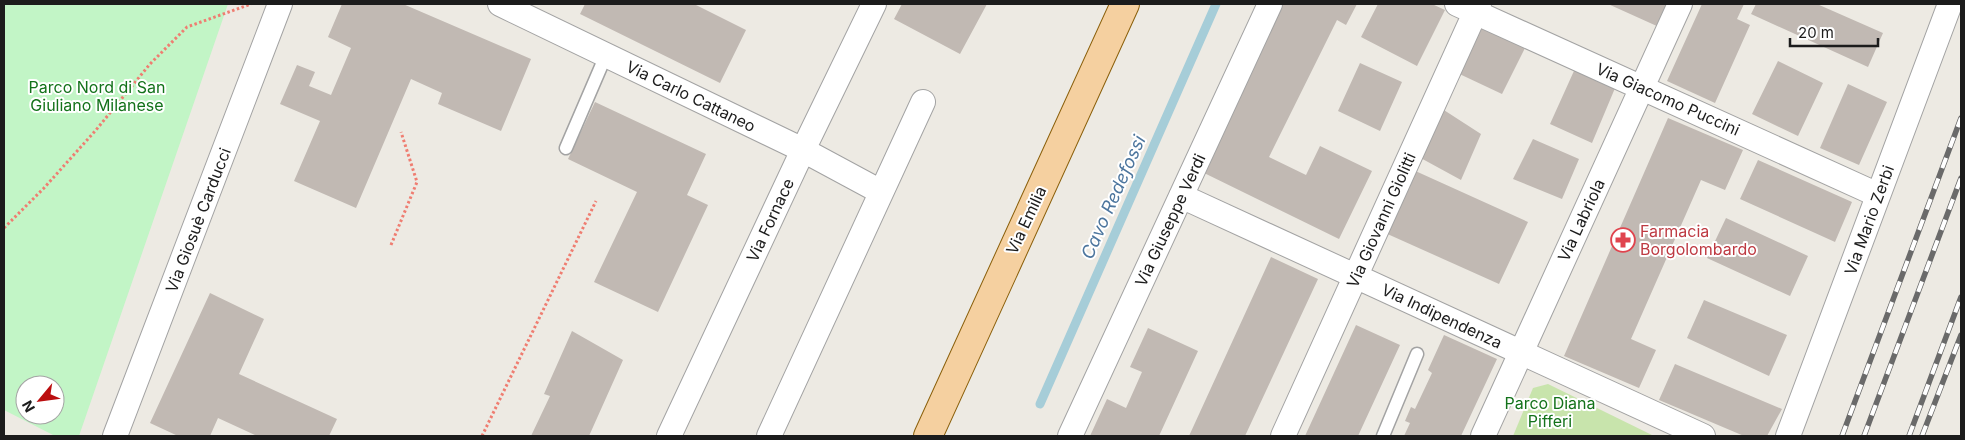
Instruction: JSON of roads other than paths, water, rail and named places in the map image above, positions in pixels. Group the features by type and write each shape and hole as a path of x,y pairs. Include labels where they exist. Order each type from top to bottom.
{"main road":[{"name":"Via Emilia","path":"928,436 1125,4"}],"street":[{"name":"Via Giosuè Carducci","path":"115,436 280,4"},
{"name":"Via Carlo Cattaneo","path":"500,4 803,150 881,192"},
{"name":"Via Fornace","path":"669,436 803,150 874,4"},
{"name":"Via Giuseppe Verdi","path":"1070,436 1270,4"},
{"name":"Via Labriola","path":"1482,436 1680,4"},
{"name":"Via Mario Zerbi","path":"1788,436 1950,4"},
{"name":"Via Giacomo Puccini","path":"1470,6 1878,195"},
{"name":"Via Giovanni Giolitti","path":"1283,436 1355,276 1470,6"},
{"path":"769,436 923,102"},
{"name":"Via Indipendenza","path":"1181,196 1703,436"}],"lane":[{"path":"566,148 606,55"},
{"path":"1383,436 1417,354"}],"waterway":[{"name":"Cavo Redefossi","path":"1040,404 1216,4"}],"railway":[{"path":"1842,436 1961,118"},
{"path":"1864,436 1961,178"},
{"path":"1909,436 1961,297"},
{"path":"1922,436 1961,335"}],"place":[{"name":"Farmacia Borgolombardo","path":"1623,240"}],"park label":[{"name":"Parco Nord di San Giuliano Milanese","path":"97,96"},
{"name":"Parco Diana Pifferi","path":"1550,412"}]}
